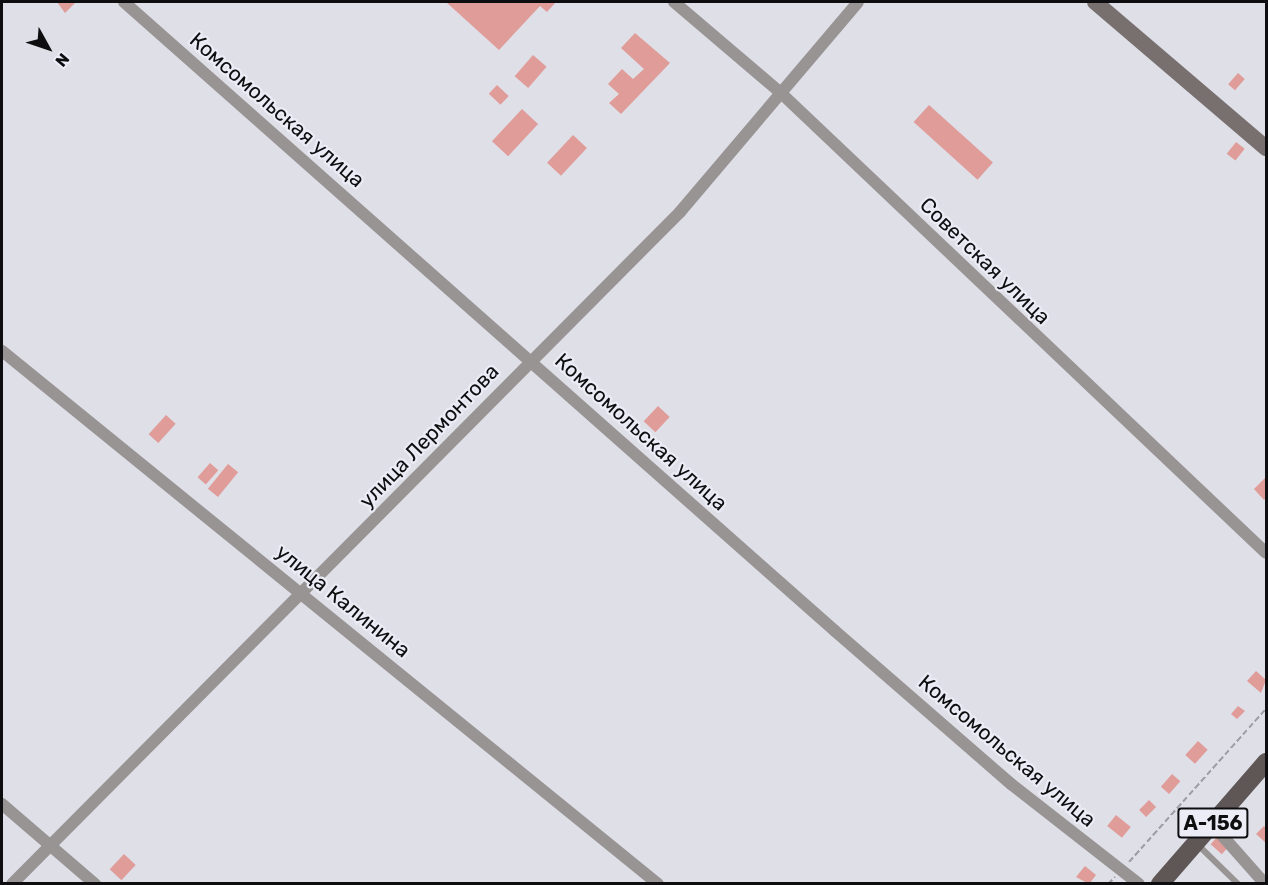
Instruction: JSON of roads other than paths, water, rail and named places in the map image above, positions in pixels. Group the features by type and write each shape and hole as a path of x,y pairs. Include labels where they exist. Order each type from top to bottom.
{"main road":[{"path":"1095,2 1266,148"},
{"name":"А-156","path":"1160,884 1266,762"}],"street":[{"name":"Комсомольская улица","path":"124,2 532,360 905,692 1139,884"},
{"name":"Советская улица","path":"674,2 781,93 1266,554"},
{"name":"улица Лермонтова","path":"12,884 48,844 303,593 680,212 858,2"},
{"name":"улица Калинина","path":"2,351 303,593 658,884"},
{"path":"2,804 95,884"},
{"path":"1212,824 1264,884"}],"lane":[{"path":"1196,843 1238,884"}]}
